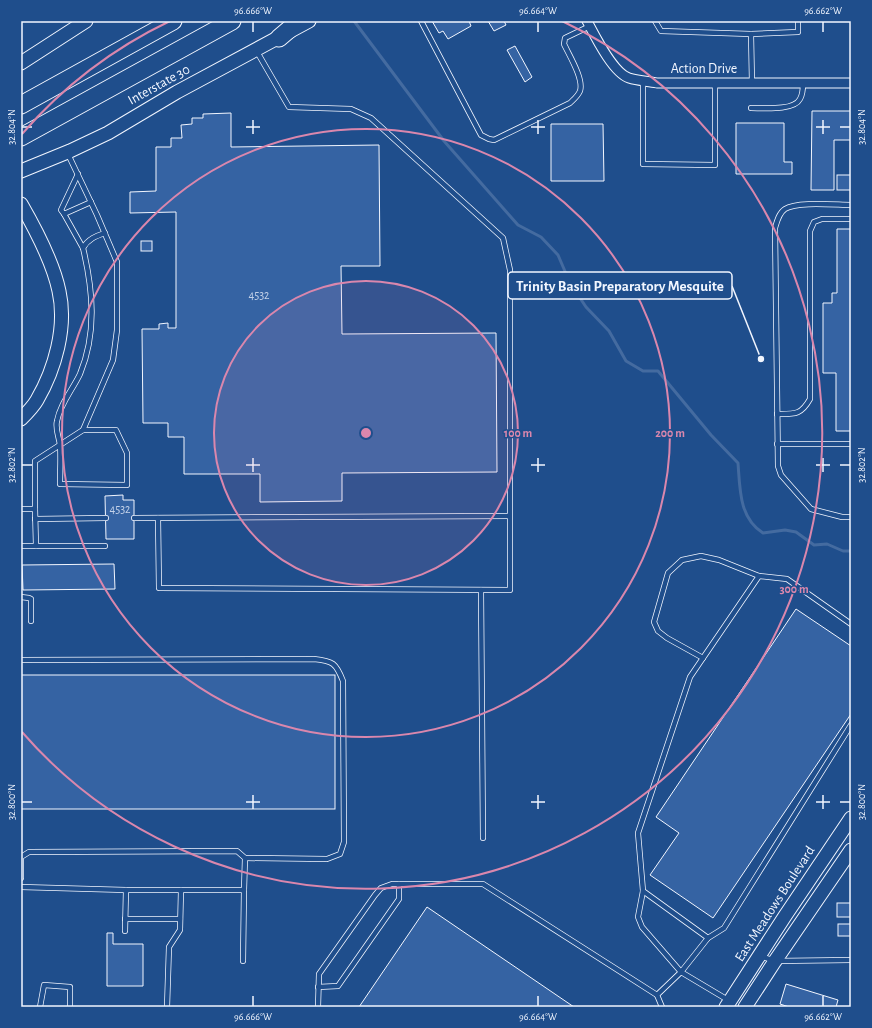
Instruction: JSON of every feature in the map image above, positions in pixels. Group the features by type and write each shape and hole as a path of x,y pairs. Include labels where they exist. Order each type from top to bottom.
{"highway":[{"path":"21,105 173,21"},
{"path":"21,138 232,21"},
{"path":"279,38 299,21"}],"main road":[{"path":"21,63 86,21"},
{"name":"Interstate 30","path":"21,171 67,153 108,133 177,92 310,21"},
{"path":"21,204 30,219 49,261 60,291 62,310 60,329 52,367 48,378 36,401 22,416"},
{"name":"East Meadows Boulevard","path":"728,1004 851,818"},
{"path":"745,1007 851,850"}],"street":[{"name":"Action Drive","path":"588,23 601,47 617,69 628,78 657,83 851,83"}],"lane":[{"path":"421,21 481,135 489,140 494,140 570,103 576,98 580,91 580,79 564,41 565,38 588,23"},
{"path":"655,21 661,31 751,34 798,32 798,21"},
{"path":"751,34 752,83"},
{"path":"158,518 159,588 510,590 510,270 503,238 371,118 351,110 289,107 256,50"},
{"path":"643,81 643,164 714,165 715,84"},
{"path":"751,108 794,106 800,100 803,93 803,83"},
{"path":"67,153 97,215 117,262 116,338 113,360 83,430"},
{"path":"36,546 35,460 60,444 83,430 116,430 127,453 127,485 60,484 60,444 56,422 80,374 91,336 91,296 83,248 61,210 78,174"},
{"path":"64,214 91,202"},
{"path":"851,205 797,205 785,209 778,217 775,228 778,466 781,475 811,509 842,517 851,517"},
{"path":"777,414 794,414 804,409 810,399 810,231 814,222 822,219 851,220"},
{"path":"83,248 85,243 105,233"},
{"path":"778,444 851,444"},
{"path":"21,508 35,509"},
{"path":"134,518 509,516"},
{"path":"35,519 106,518"},
{"path":"21,546 105,546"},
{"path":"703,658 667,638 658,631 654,622 668,572 682,560 701,556 719,560 759,576 787,579 851,624"},
{"path":"728,1004 681,972 642,927 638,917 643,891 638,833 690,677 759,576"},
{"path":"481,590 483,838"},
{"path":"21,597 31,599 31,621"},
{"path":"21,660 328,660 338,670 343,681 344,842 340,854 327,859 246,858 238,851 29,852 22,857 21,878"},
{"path":"657,995 681,972 708,938 724,928 851,726"},
{"path":"243,961 246,858"},
{"path":"318,1007 319,974 375,895 381,888 392,884 483,884 657,995 662,1007"},
{"path":"318,987 338,986 399,899 400,884"},
{"path":"21,887 126,890 244,890"},
{"path":"125,931 126,890"},
{"path":"167,1007 168,947 180,930 181,890"},
{"path":"643,891 708,938"},
{"path":"126,919 180,919"},
{"path":"760,956 775,961 851,960"},
{"path":"40,1007 44,985 70,987 70,1007"}],"building":[{"path":"432,21 469,21 471,26 448,39 443,31 439,33"},
{"path":"488,21 504,21 506,25 494,31"},
{"path":"515,46 532,77 525,82 507,50"},
{"path":"812,111 851,111 851,140 834,140 834,190 811,190"},
{"path":"231,113 231,147 379,145 380,266 341,266 342,334 496,333 497,472 342,473 342,501 260,502 260,474 184,474 184,437 168,437 168,423 143,423 142,329 159,329 159,324 168,323 168,328 176,328 176,212 130,213 130,192 156,191 156,147 171,147 171,138 182,138 181,125 192,124 192,118 203,118 203,114"},
{"path":"736,123 784,123 784,162 792,162 792,174 736,174"},
{"path":"551,124 603,124 604,181 551,181"},
{"path":"837,175 851,175 851,190 837,190"},
{"path":"837,229 851,229 851,431 836,431 836,373 823,373 823,303 832,303 832,293 837,293"},
{"path":"141,241 152,241 152,251 141,251"},
{"path":"123,495 123,500 134,500 134,539 106,539 105,496"},
{"path":"114,564 115,589 23,590 22,565"},
{"path":"796,609 851,646 851,714 713,918 650,875 679,833 656,817"},
{"path":"21,675 335,675 335,809 21,809"},
{"path":"837,903 851,903 851,917 837,917"},
{"path":"427,907 574,1007 359,1007"},
{"path":"838,924 851,924 851,936 838,936"},
{"path":"107,933 113,933 113,944 143,944 143,986 107,986"},
{"path":"786,984 838,1000 836,1007 789,1007 780,1004"}],"waterway":[{"path":"354,21 444,141 518,225 541,237 558,255 570,283 586,307 609,331 626,361 643,371 658,371 711,435 738,463 742,502 749,519 755,527 763,533 785,530 796,532 814,545 827,544 843,551 851,551"}],"place":[{"name":"Trinity Basin Preparatory Mesquite","path":"761,359"}]}
